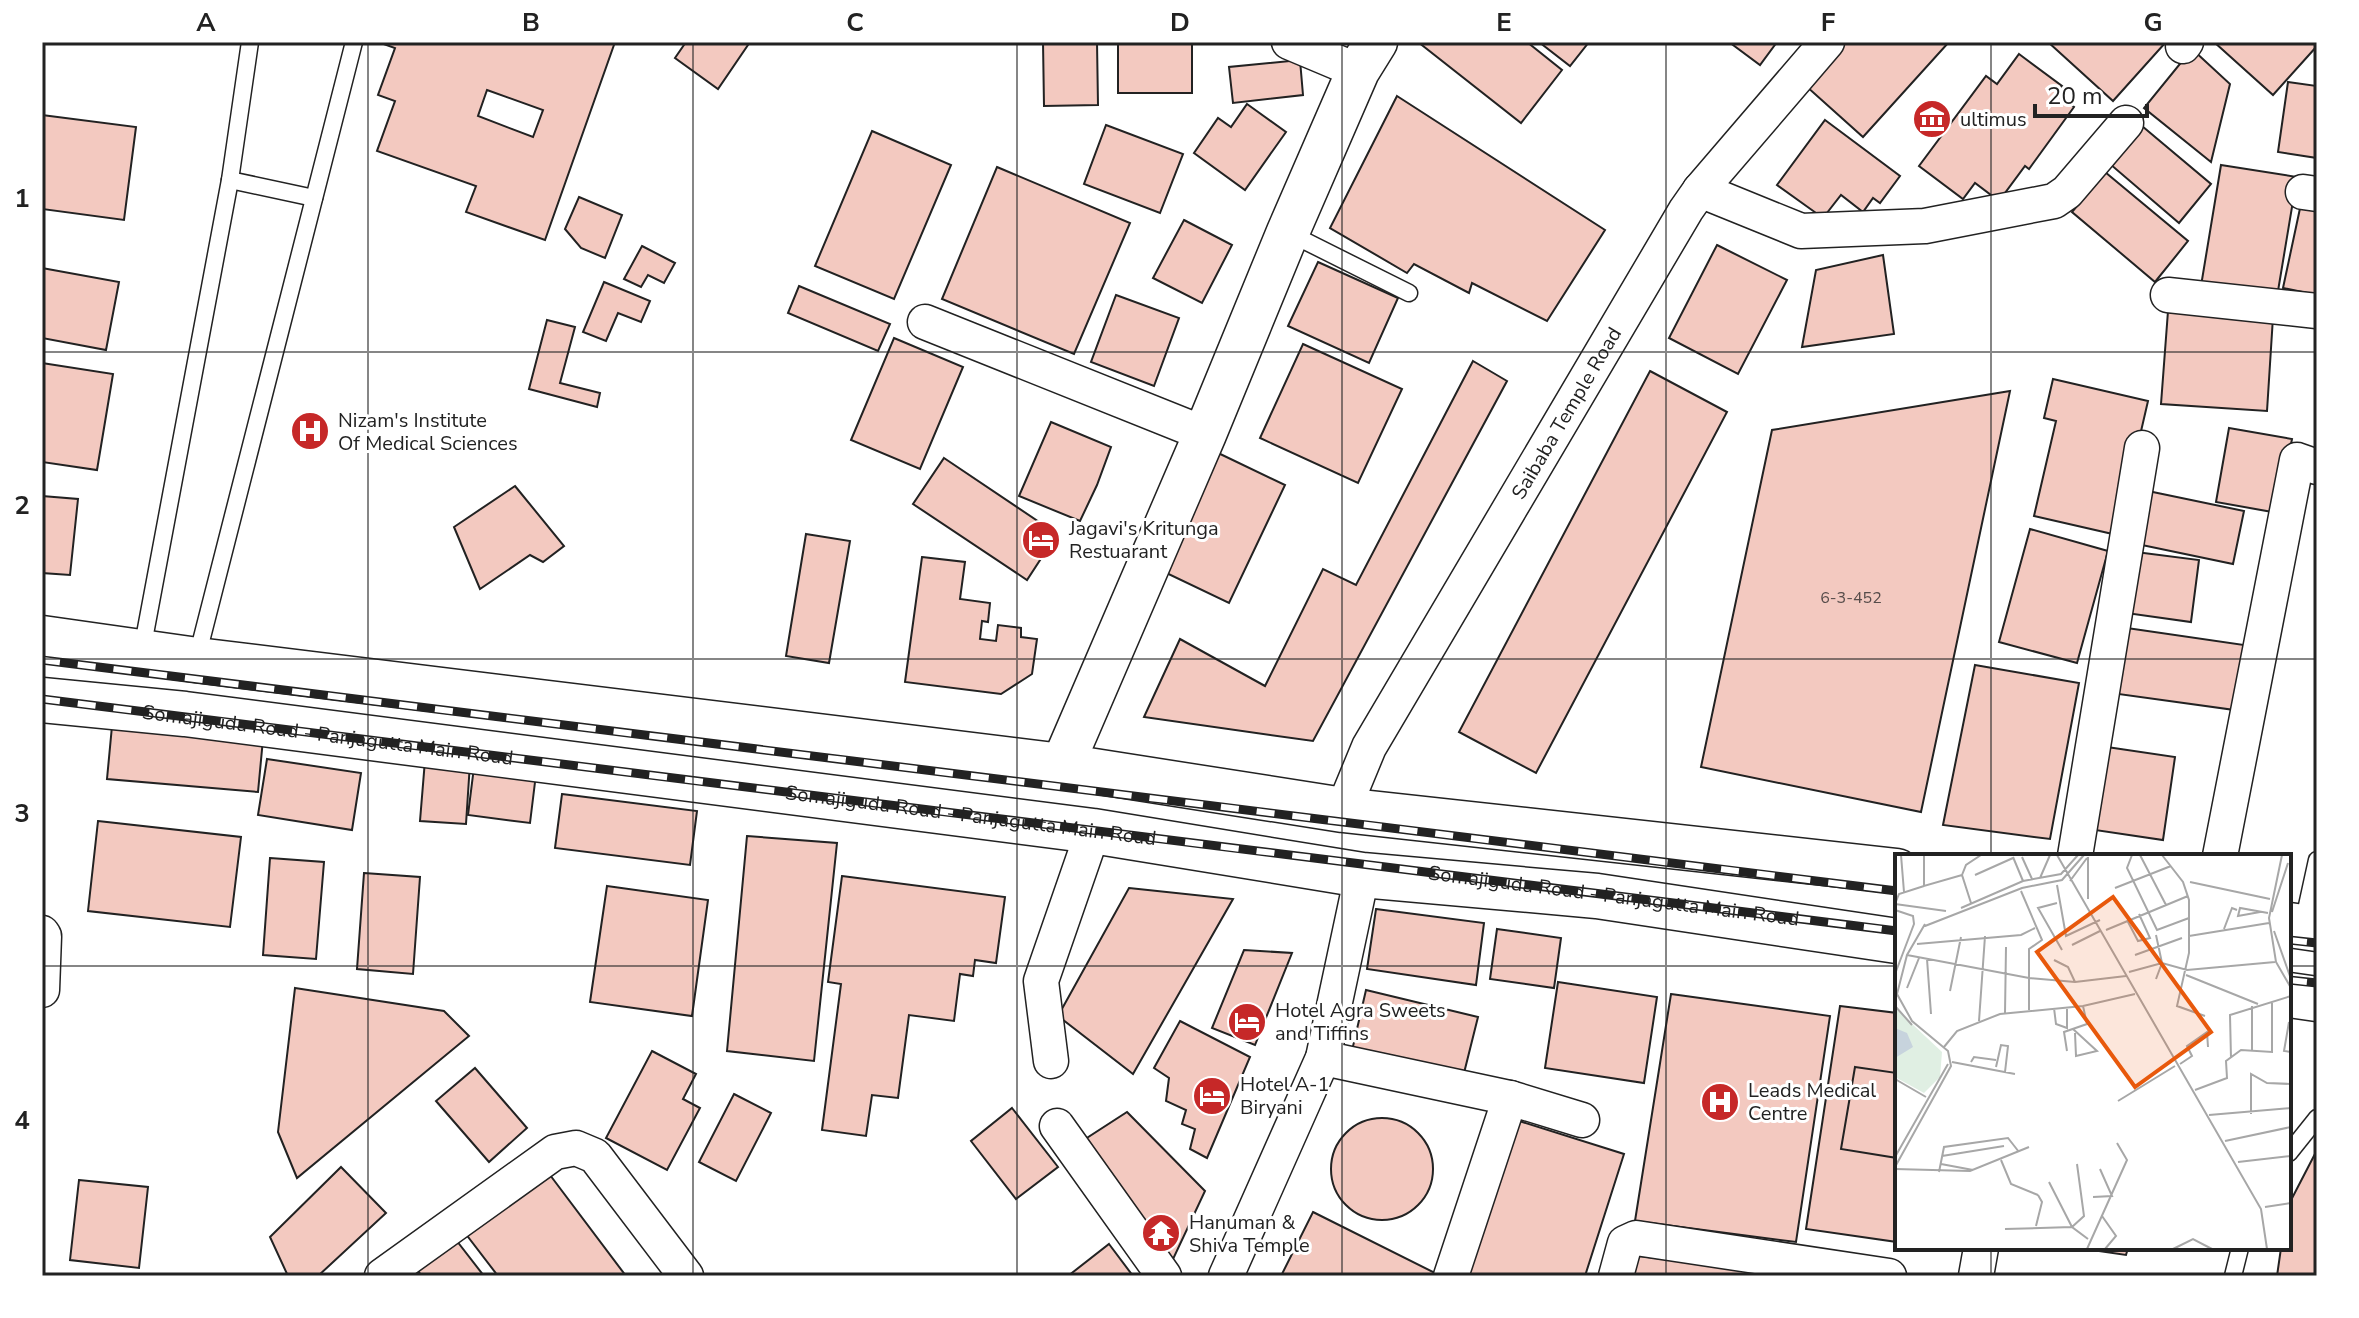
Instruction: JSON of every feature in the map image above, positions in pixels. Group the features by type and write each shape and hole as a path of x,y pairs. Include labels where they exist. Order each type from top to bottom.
{"highway":[{"path":"42,638 197,660 1062,766 1343,810 1895,871"},
{"name":"Somajiguda Road - Panjagutta Main Road","path":"42,700 185,714 1093,831 1362,875 1597,896 1895,941"},
{"path":"2291,995 2317,999"}],"street":[{"path":"1062,766 1288,232 1367,56 1289,42"},
{"name":"Saibaba Temple Road","path":"1343,810 1369,747 1700,190 1827,42"},
{"path":"1700,190 1801,231 1925,226 2054,201 2067,192 2126,123"},
{"path":"2168,295 2317,311"},
{"path":"925,322 1205,434"},
{"path":"2075,854 2142,448"},
{"path":"2220,854 2297,460 2317,467"},
{"path":"1051,1061 1041,981 1093,831"},
{"path":"1226,1276 1323,1058 1362,875"},
{"path":"42,933 42,990"},
{"path":"1323,1058 1510,1098 1582,1120"},
{"path":"1451,1276 1510,1098"},
{"path":"1057,1126 1164,1276"},
{"path":"382,1276 555,1152 576,1148 595,1156 686,1276"},
{"path":"1616,1276 1625,1243 1636,1238 1889,1276"},
{"path":"1976,1276 1981,1250"}],"lane":[{"path":"141,652 230,180 250,42"},
{"path":"197,660 354,42"},
{"path":"230,180 314,198"},
{"path":"1288,232 1409,293"},
{"path":"2303,927 2317,860"},
{"path":"2291,1150 2317,1118"},
{"path":"2233,1276 2240,1250"}],"building":[{"path":"378,42 615,42 545,240 466,212 476,186 377,151 395,101 378,95 395,48","holes":["487,90 543,110 533,137 478,116"]},
{"path":"686,42 750,42 718,89 675,58"},
{"path":"1043,42 1097,42 1098,105 1044,106"},
{"path":"1118,42 1192,42 1192,93 1118,93"},
{"path":"1418,42 1527,42 1562,70 1521,123"},
{"path":"1539,42 1589,42 1570,66"},
{"path":"1729,42 1777,42 1760,65"},
{"path":"1845,42 1949,42 1863,137 1806,86"},
{"path":"2048,42 2166,42 2113,101"},
{"path":"2214,42 2317,42 2317,46 2273,95"},
{"path":"2192,49 2230,84 2211,162 2144,108"},
{"path":"2019,54 2062,86 2056,93 2074,107 2029,169 2025,166 1999,201 1975,183 1963,199 1919,166 1986,76 1997,84"},
{"path":"1300,60 1303,95 1233,103 1229,67"},
{"path":"2288,82 2317,86 2317,158 2278,152"},
{"path":"1397,96 1605,230 1547,321 1472,283 1469,293 1414,264 1407,273 1330,228"},
{"path":"1247,104 1286,132 1245,190 1194,153 1218,118 1231,127"},
{"path":"42,115 136,127 124,220 42,209"},
{"path":"1825,120 1900,176 1880,203 1873,198 1863,212 1841,195 1823,218 1777,185"},
{"path":"1106,125 1183,154 1160,213 1084,184"},
{"path":"2142,126 2211,184 2179,223 2110,164"},
{"path":"872,131 951,165 894,299 815,266"},
{"path":"2221,165 2297,177 2277,297 2201,286"},
{"path":"997,167 1130,223 1074,354 942,299"},
{"path":"2105,172 2188,241 2155,282 2072,212"},
{"path":"579,197 622,215 605,258 581,248 565,229"},
{"path":"2302,199 2317,202 2317,295 2283,288"},
{"path":"1184,220 1232,245 1202,303 1153,278"},
{"path":"1717,245 1787,280 1738,374 1669,338"},
{"path":"642,246 675,263 664,283 648,275 641,287 624,279"},
{"path":"1883,255 1894,334 1802,347 1816,270"},
{"path":"1318,262 1398,298 1369,363 1288,326"},
{"path":"42,268 119,282 106,350 42,338"},
{"path":"604,282 650,301 641,322 618,313 606,341 583,332"},
{"path":"799,286 890,324 878,351 788,313"},
{"path":"1116,295 1179,318 1154,386 1091,362"},
{"path":"2168,311 2273,317 2267,411 2161,404"},
{"path":"547,320 575,327 560,383 600,393 597,407 529,389"},
{"path":"894,338 963,367 920,469 851,440"},
{"path":"1303,344 1402,389 1358,483 1260,438"},
{"path":"1473,361 1507,381 1313,741 1144,717 1180,639 1265,686 1323,569 1356,585"},
{"path":"42,363 113,374 97,470 42,462"},
{"path":"1650,371 1727,412 1536,773 1459,732"},
{"path":"2053,379 2148,401 2117,535 2034,516 2056,421 2044,418"},
{"path":"2010,391 1921,812 1701,767 1772,430"},
{"path":"1051,422 1111,447 1080,521 1019,496"},
{"path":"2229,428 2292,439 2278,513 2216,502"},
{"path":"1214,451 1285,485 1229,603 1158,569"},
{"path":"944,458 1057,534 1027,580 913,504"},
{"path":"515,486 564,546 543,562 530,555 480,589 454,527"},
{"path":"2148,491 2244,511 2233,564 2137,544"},
{"path":"42,496 78,499 70,575 42,573"},
{"path":"2030,529 2108,551 2077,663 1999,642"},
{"path":"806,534 850,541 829,663 786,656"},
{"path":"2128,551 2199,560 2191,622 2119,612"},
{"path":"922,557 965,562 960,599 990,603 988,622 982,621 980,639 996,641 998,625 1021,628 1021,637 1037,639 1032,674 1001,694 905,682"},
{"path":"2120,627 2251,646 2242,711 2111,693"},
{"path":"1975,665 2079,683 2050,839 1943,825"},
{"path":"112,726 263,739 258,792 107,779"},
{"path":"2107,747 2175,757 2163,840 2095,830"},
{"path":"267,759 361,773 352,830 258,815"},
{"path":"425,760 470,763 466,824 420,821"},
{"path":"474,767 536,774 530,823 468,815"},
{"path":"562,794 697,811 690,865 555,848"},
{"path":"98,821 241,837 230,927 88,911"},
{"path":"747,836 837,843 814,1061 727,1051"},
{"path":"270,858 324,862 316,959 263,955"},
{"path":"364,873 420,877 413,974 357,969"},
{"path":"842,876 1005,897 996,963 975,960 973,976 960,974 954,1021 909,1015 898,1098 872,1095 866,1136 822,1130 841,984 828,982"},
{"path":"607,886 708,900 692,1016 590,1002"},
{"path":"1129,888 1233,899 1133,1074 1058,1016"},
{"path":"1376,909 1484,923 1476,985 1367,969"},
{"path":"1497,929 1561,938 1554,988 1490,979"},
{"path":"1244,950 1292,953 1255,1045 1212,1028"},
{"path":"1558,982 1657,997 1644,1083 1545,1068"},
{"path":"295,988 444,1011 469,1036 297,1178 278,1132"},
{"path":"1366,990 1478,1017 1462,1081 1351,1055"},
{"path":"1671,994 1830,1016 1796,1242 1635,1221"},
{"path":"1840,1006 1895,1013 1895,1242 1806,1229"},
{"path":"1180,1021 1250,1057 1207,1158 1190,1149 1195,1129 1182,1124 1186,1110 1166,1101 1169,1078 1154,1068"},
{"path":"652,1051 696,1074 683,1099 700,1108 667,1170 606,1138"},
{"path":"1855,1067 1895,1073 1895,1158 1841,1149"},
{"path":"475,1068 527,1128 489,1162 436,1101"},
{"path":"734,1094 771,1113 736,1181 699,1162"},
{"path":"1012,1108 1058,1167 1016,1199 971,1141"},
{"name":"Hanuman & Shiva Temple","path":"1127,1112 1205,1191 1166,1274 1076,1145"},
{"path":"1382,1118 1402,1122 1418,1133 1429,1149 1433,1169 1429,1189 1418,1205 1402,1216 1382,1220 1362,1216 1346,1205 1335,1189 1331,1169 1335,1149 1346,1133 1362,1122"},
{"path":"1516,1120 1624,1154 1585,1276 1467,1276"},
{"path":"2317,1150 2317,1276 2277,1276 2281,1250 2291,1250 2291,1200"},
{"path":"341,1167 386,1213 318,1276 288,1276 270,1237"},
{"path":"544,1167 626,1276 498,1276 462,1229"},
{"path":"79,1180 148,1187 139,1268 70,1260"},
{"path":"1313,1212 1441,1276 1281,1276"},
{"path":"453,1236 484,1276 422,1276 414,1266"},
{"path":"1109,1244 1133,1276 1068,1276"},
{"path":"2092,1250 2127,1250 2126,1255"},
{"path":"1632,1255 1795,1276 1626,1276"}],"railway":[{"path":"42,660 1895,891"},
{"path":"42,699 1895,931"},
{"path":"2291,940 2317,943"},
{"path":"2291,980 2317,983"}],"place":[{"name":"ultimus","path":"1932,119"},
{"name":"Nizam's Institute Of Medical Sciences","path":"310,431"},
{"name":"Jagavi's Kritunga Restuarant","path":"1041,540"},
{"name":"Hotel Agra Sweets and Tiffins","path":"1247,1022"},
{"name":"Hotel A-1 Biryani","path":"1212,1096"},
{"name":"Leads Medical Centre","path":"1720,1102"},
{"name":"Hanuman & Shiva Temple","path":"1161,1233"}]}
